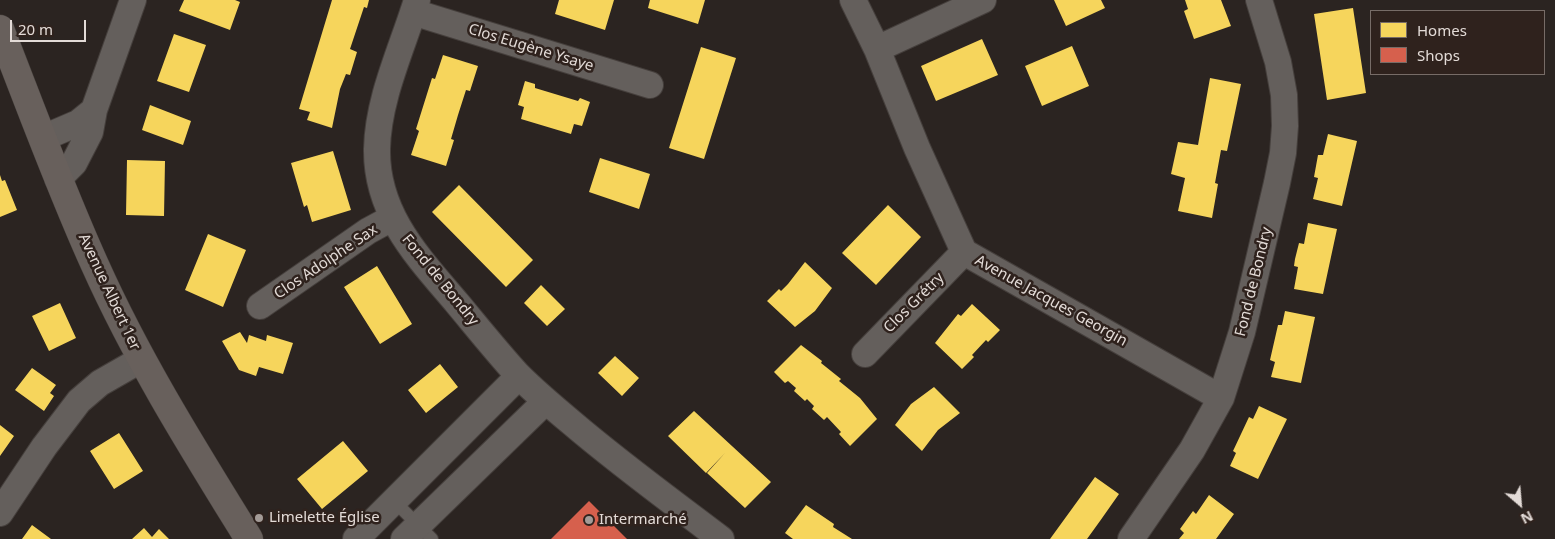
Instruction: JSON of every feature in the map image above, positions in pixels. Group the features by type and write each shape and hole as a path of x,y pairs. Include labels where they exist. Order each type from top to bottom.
{"main road":[{"name":"Avenue Albert 1er","path":"0,29 58,179 95,266 142,359 180,426 249,539"}],"street":[{"path":"58,179 74,163 90,132 94,110 133,0"},
{"name":"Avenue Jacques Georgin","path":"854,0 877,50 916,148 964,252 1222,398"},
{"path":"877,50 983,0"},
{"name":"Fond de Bondry","path":"1131,539 1192,450 1222,398 1242,332 1283,153 1285,126 1284,95 1278,62 1258,0"},
{"name":"Fond de Bondry","path":"415,6 380,118 377,150 379,172 386,205 392,218 415,255 519,376 604,450 721,539"},
{"name":"Clos Eugène Ysaye","path":"415,6 650,85"},
{"path":"42,138 78,122 94,110"},
{"name":"Clos Adolphe Sax","path":"260,306 368,231 392,218"},
{"name":"Clos Grétry","path":"865,354 964,252"},
{"path":"0,513 44,446 79,401 100,384 142,359"},
{"path":"356,539 519,376"},
{"path":"418,534 546,401"}],"lane":[{"path":"395,502 418,534"}],"building: Homes":[{"path":"184,0 235,0 240,2 230,30 179,11"},
{"path":"332,0 369,0 367,8 364,7 350,49 357,52 350,75 346,74 340,89 332,128 307,120 310,112 299,109"},
{"path":"559,0 614,0 605,30 555,14"},
{"path":"650,0 705,0 698,24 648,8"},
{"path":"1054,0 1101,0 1105,8 1066,26"},
{"path":"1185,0 1221,0 1231,26 1194,39 1184,11 1188,9"},
{"path":"1353,8 1366,93 1327,100 1314,14"},
{"path":"174,34 206,45 189,92 157,81"},
{"path":"982,39 998,75 936,101 921,66"},
{"path":"1072,46 1089,86 1042,106 1025,66"},
{"path":"701,47 736,58 704,159 669,148"},
{"path":"443,55 478,66 470,91 466,90 458,115 451,139 454,140 446,166 411,155 419,131 416,129 432,78 435,79"},
{"path":"1210,78 1241,84 1227,151 1221,150 1215,183 1218,184 1212,218 1178,211 1185,178 1171,174 1178,142 1198,145"},
{"path":"525,81 535,84 535,88 578,101 580,98 590,102 582,126 574,124 571,134 521,119 524,107 518,105"},
{"path":"150,105 191,121 183,145 142,130"},
{"path":"1328,134 1357,141 1342,206 1313,199 1318,178 1314,177 1318,155 1323,155"},
{"path":"333,151 351,210 312,222 307,205 304,207 291,163"},
{"path":"600,158 650,174 639,209 589,192"},
{"path":"127,160 165,161 164,216 126,215"},
{"path":"0,175 2,181 5,180 17,210 0,217"},
{"path":"459,185 533,260 506,287 432,212"},
{"path":"888,205 921,237 876,285 842,253"},
{"path":"1308,223 1337,229 1323,294 1294,289 1298,267 1294,266 1295,259 1299,243 1304,244"},
{"path":"208,234 246,250 223,307 185,290"},
{"path":"805,262 832,288 815,311 795,327 767,301 779,289 781,291 788,284"},
{"path":"377,266 412,324 380,344 344,287"},
{"path":"541,285 565,309 547,326 524,303"},
{"path":"60,303 76,338 49,351 32,316"},
{"path":"972,304 1000,330 988,342 986,340 972,355 974,357 962,369 935,343 958,314 961,316"},
{"path":"1285,311 1315,317 1301,383 1271,377 1275,362 1270,360 1278,325 1282,325"},
{"path":"240,332 247,343 249,335 266,341 267,335 293,343 283,374 259,367 256,376 239,370 222,341"},
{"path":"801,345 841,379 839,381 860,398 877,419 850,446 839,434 841,432 827,417 824,420 812,409 814,406 807,399 805,401 794,391 796,388 788,381 785,383 774,372"},
{"path":"615,356 639,378 622,396 598,373"},
{"path":"440,364 458,387 426,413 408,390"},
{"path":"32,368 56,385 50,393 54,396 44,411 15,390"},
{"path":"934,387 960,413 938,430 922,451 895,425 911,404"},
{"path":"1259,406 1287,419 1258,479 1230,466 1236,453 1233,451 1249,417 1253,419"},
{"path":"694,411 771,482 745,508 707,473 725,453 706,473 668,436"},
{"path":"0,425 14,436 0,456"},
{"path":"119,433 143,471 114,489 90,451"},
{"path":"343,441 368,471 322,509 297,479"},
{"path":"1095,477 1119,494 1087,539 1050,539"},
{"path":"1209,495 1234,514 1216,539 1179,539 1184,533 1180,529 1193,511 1196,514"},
{"path":"806,505 834,524 833,527 852,539 793,539 785,533"},
{"path":"32,525 51,539 22,539"},
{"path":"144,528 152,537 159,529 169,539 132,539"}],"building: Shops":[{"name":"Intermarché","path":"589,501 627,539 551,539"}],"place":[{"name":"Limelette Église","path":"259,518"},
{"name":"Intermarché","path":"589,520"}]}
